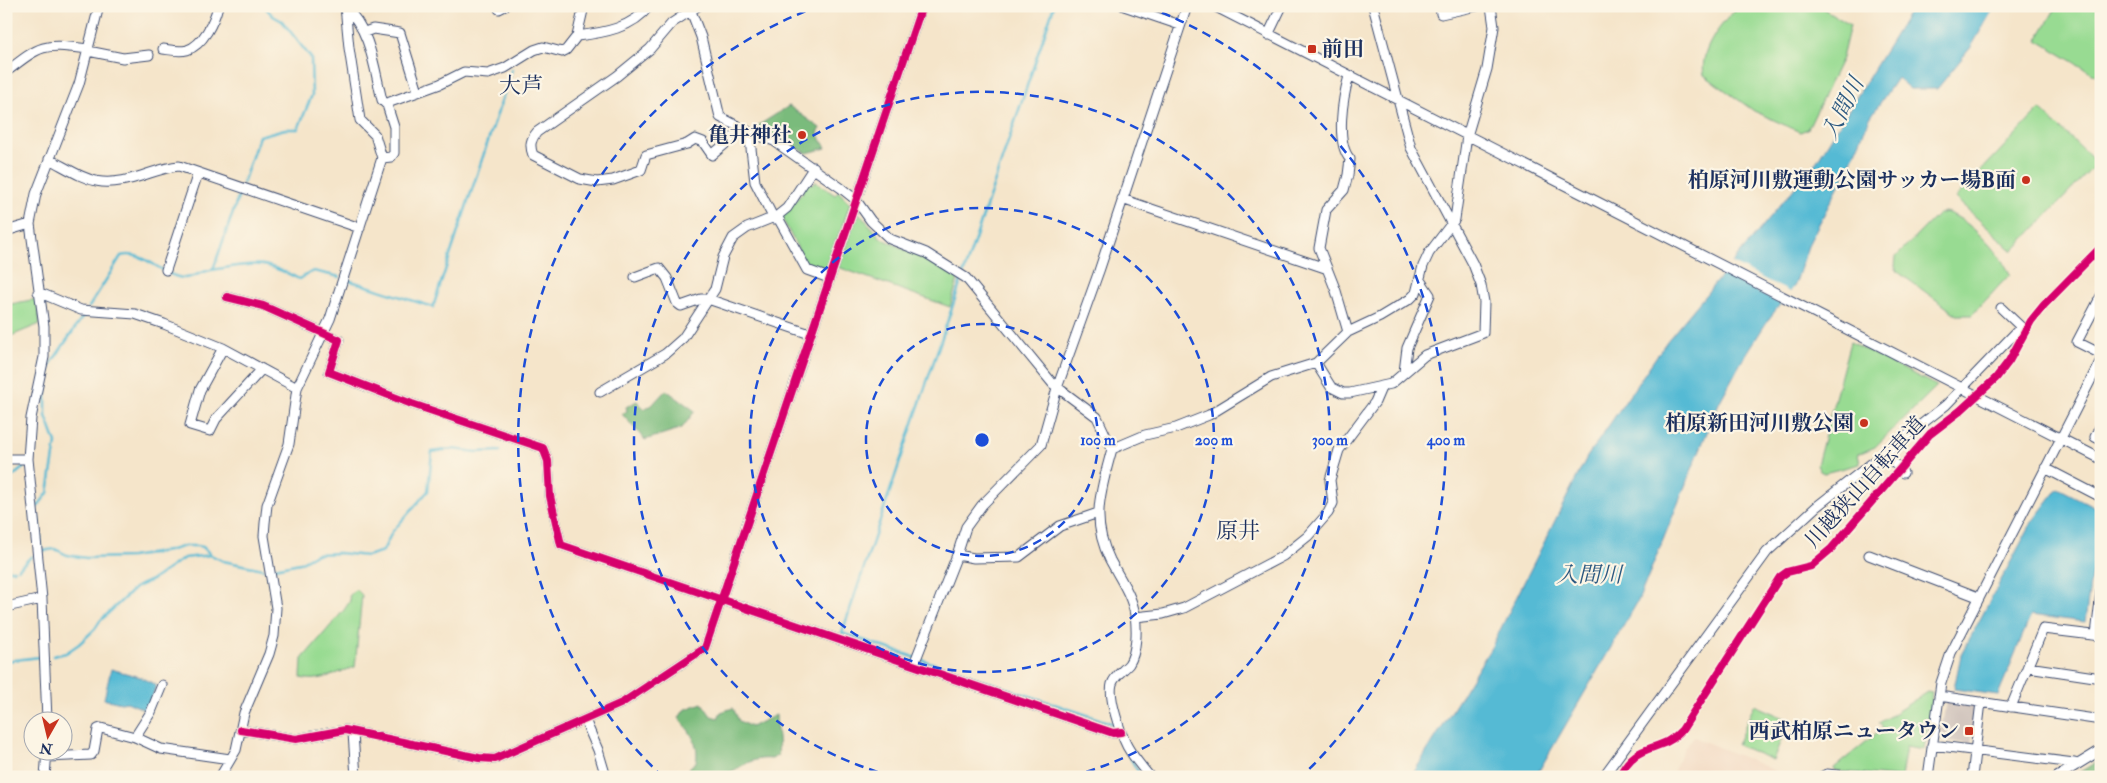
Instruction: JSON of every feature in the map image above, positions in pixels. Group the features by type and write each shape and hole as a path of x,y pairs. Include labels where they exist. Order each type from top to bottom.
{"street":[{"path":"47,710 42,598 28,459 31,418 44,357 44,314 38,292 30,224 35,197 79,84 99,6"},
{"path":"163,49 189,50 197,44 210,26 218,6"},
{"path":"387,105 397,98 440,84 464,72 488,74 505,68 534,50 543,47 562,52 566,50 577,36 584,6"},
{"path":"577,36 596,34 623,26 636,19 649,6"},
{"path":"240,730 296,739 336,730 345,730 487,759 511,753 622,703 705,648 922,6"},
{"path":"1124,6 1180,25"},
{"path":"916,660 971,518 1041,445 1057,388 1187,6"},
{"path":"1214,6 2101,459"},
{"path":"1268,34 1282,6"},
{"path":"1316,363 1327,382 1343,393 1381,388 1392,384 1404,372 1438,349 1482,333 1484,302 1481,285 1411,148 1400,101 1373,6"},
{"path":"1440,6 1441,14 1477,6"},
{"path":"1112,449 1145,435 1176,428 1209,415 1271,377 1316,363 1348,332 1380,317 1410,299 1416,293 1423,266 1429,253 1452,226 1458,206 1467,136 1486,69 1494,27 1491,6"},
{"path":"345,7 360,23 365,32 382,100 387,105 394,127 396,143 394,153 391,157 382,158"},
{"path":"220,777 236,750 244,713 269,654 274,636 276,608 266,549 265,523 267,505 289,444 297,388 324,332 347,271 382,158 375,135 360,120 352,73 345,7"},
{"path":"740,128 737,134 712,155 703,142 695,139 687,144 646,155 641,170 605,182 580,179 532,154 530,144 537,132 617,76 650,49 672,23 693,8 720,117 740,128 774,141 814,167 856,200 871,221 890,239 926,253 963,276 1057,388 1071,396 1097,417 1112,449 1098,514 1099,529 1110,558 1133,605 1135,617 1134,650 1130,662 1112,684 1112,694 1121,732 1128,747 1150,777"},
{"path":"365,32 373,29 400,33 418,91"},
{"path":"6,72 45,46 55,45 88,50 123,58 148,55"},
{"path":"1348,332 1336,290 1325,268 1319,248 1322,223 1326,210 1344,190 1348,175 1350,159 1345,153 1343,143 1342,113 1349,76"},
{"path":"749,132 754,182 807,270 829,278"},
{"path":"49,159 95,183 124,181 175,167 198,173 360,228"},
{"path":"600,392 674,348 683,338 717,283 723,257 733,238 747,228 776,218 793,202 814,167"},
{"path":"166,270 198,173"},
{"path":"1122,199 1325,268"},
{"path":"6,231 30,224"},
{"path":"635,277 659,268 667,278 677,303 685,305 701,299 708,299 810,334"},
{"path":"1404,372 1407,348 1430,295 1420,280"},
{"path":"38,292 86,311 136,314 223,348 297,388"},
{"path":"2101,296 2077,342 2101,354"},
{"path":"227,297 263,306 339,340 329,372 412,404 544,448 548,461 550,496 561,545 721,600 916,660 1113,732 1121,732"},
{"path":"1603,777 1767,552 1816,507 1872,465 1961,388 2021,327 2001,308"},
{"path":"223,348 200,390 190,425 210,431 223,411 262,368"},
{"path":"1928,777 1940,696 1948,661 1978,597 2101,360"},
{"path":"1135,617 1163,614 1184,608 1283,556 1308,536 1328,513 1333,503 1330,480 1339,450 1375,402 1381,388"},
{"path":"2101,425 2095,437 2101,440"},
{"path":"1882,455 1901,468 1903,473"},
{"path":"6,460 28,459"},
{"path":"2045,468 2101,497"},
{"path":"957,555 974,558 1019,558 1060,526 1098,514"},
{"path":"1870,555 1978,597"},
{"path":"2011,707 2042,629 2098,635 2101,591"},
{"path":"6,607 42,598"},
{"path":"2028,667 2101,678"},
{"path":"135,737 152,712 162,685"},
{"path":"1940,696 2101,720"},
{"path":"1972,777 1981,702"},
{"path":"585,720 598,750 606,777"},
{"path":"72,755 91,755 100,728 135,737 160,749 230,759"},
{"path":"353,733 356,777"},
{"path":"1932,745 2077,765"},
{"path":"2057,777 2101,750"},
{"path":"45,777 46,760"},
{"path":"1821,777 1827,774 1855,777"}],"shaded area":[{"path":"1946,700 1975,704 1977,706 1971,744 1940,740"},
{"path":"1694,737 1776,771 1773,777 1671,777 1685,746"}],"green space":[{"path":"1739,6 1819,6 1850,25 1842,58 1808,129 1800,132 1754,111 1704,75 1703,65 1708,46 1719,28"},
{"path":"2057,6 2101,6 2101,78 2037,40"},
{"path":"789,106 820,128 818,134 826,148 807,153 756,127"},
{"name":"柏原河川敷運動公園サッカー場B面","path":"2040,109 2097,163 2013,251 1955,198"},
{"path":"808,178 811,184 816,182 835,195 838,191 850,204 826,274 809,270 781,216 803,192 802,188"},
{"path":"1945,212 1954,215 1973,228 1991,246 2010,274 1972,315 1957,315 1898,272 1895,267 1896,257 1938,214"},
{"path":"856,214 861,215 881,238 941,267 958,279 950,307 838,267"},
{"path":"36,299 40,324 6,338 6,305"},
{"name":"柏原新田河川敷公園","path":"1850,342 1937,386 1875,447 1858,454 1860,464 1824,473 1820,471 1817,465"},
{"path":"666,390 695,411 682,428 645,440 622,414 627,411 626,407 637,401 644,409 653,404"},
{"path":"356,589 362,595 355,667 322,678 301,678 302,659 344,610 350,601 349,596"},
{"path":"1927,692 1932,693 1924,750 1906,747 1901,777 1835,771 1834,768 1883,728 1879,723"},
{"path":"702,703 711,716 718,718 721,712 733,708 739,721 751,727 776,715 778,755 772,759 749,762 716,777 684,777 690,767 696,762 697,749 690,733 679,718 684,710"},
{"path":"1754,705 1789,720 1773,760 1737,745"},
{"path":"2101,759 2101,777 2072,777 2099,760"}],"water":[{"name":"入間川","path":"1913,6 1995,6 1971,47 1937,89 1910,89 1897,78 1870,118 1848,168 1809,243 1795,285 1768,320 1740,364 1719,403 1638,601 1535,777 1411,777 1492,646 1587,457 1667,341 1817,161"},
{"path":"2058,488 2101,510 2101,539 2091,577 2085,622 2031,615 1998,695 1954,689 1961,655 2032,522"},
{"path":"111,669 140,677 156,685 148,711 127,702 121,703 104,699"}],"pier":[{"path":"1730,262 1792,293 1783,305 1721,273"}],"waterway":[{"path":"243,183 259,136 285,129 298,129 312,95 311,58 282,21 273,16 264,6"},
{"path":"1054,6 842,633 1114,724"},
{"path":"348,280 433,307 512,69"},
{"path":"211,270 214,267 240,192"},
{"path":"89,307 121,256 129,255 137,256 169,273 185,278 208,271 256,264 274,268 299,279 313,271 340,277"},
{"path":"37,507 48,493 56,443 46,416 46,384 50,365 86,312"},
{"path":"274,568 300,563 316,554 339,553 367,556 383,551 392,532 428,491 432,452 452,449 477,452 500,451"},
{"path":"6,482 24,467"},
{"path":"38,518 42,551 55,549 67,555 86,558 131,557 168,551 185,546 197,546 203,547 211,555"},
{"path":"53,656 66,653 79,644 136,587 152,580 184,558 211,555 223,561 263,569"},
{"path":"18,569 32,556"},
{"path":"6,570 14,570"},
{"path":"6,661 40,657"},
{"path":"1131,759 1141,777"}],"cycle path":[{"path":"241,730 296,739 345,730 479,758 495,759 622,703 705,648 922,6"},
{"name":"川越狭山自転車道","path":"1619,777 1633,757 1665,743 1682,730 1780,577 1787,572 1811,566 1831,549 1930,434 1960,411 1996,378 2009,361 2031,321 2044,305 2101,247"},
{"path":"227,297 263,306 339,340 329,372 412,404 543,448 548,461 550,496 561,545 1113,733 1121,732"}],"place":[{"name":"前田","path":"1312,49"},
{"name":"亀井神社","path":"802,135"},
{"name":"柏原河川敷運動公園サッカー場B面","path":"2026,180"},
{"name":"柏原新田河川敷公園","path":"1864,423"},
{"name":"西武柏原ニュータウン","path":"1969,731"}],"district":[{"name":"大芦","path":"521,85"},
{"name":"原井","path":"1238,530"}]}
